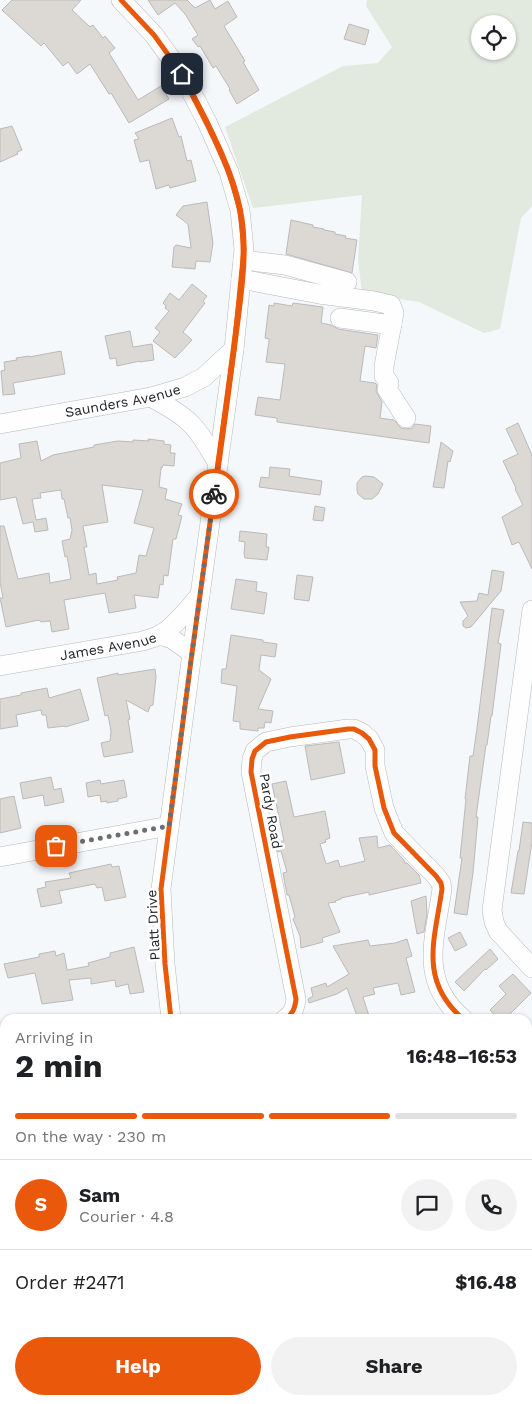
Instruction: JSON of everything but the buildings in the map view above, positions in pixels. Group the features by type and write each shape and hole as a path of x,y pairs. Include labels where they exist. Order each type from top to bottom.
{"street":[{"name":"Platt Drive","path":"121,0 154,35 182,74 207,122 229,172 240,210 244,250 234,349 161,889 165,964 170,1014"},
{"path":"243,260 285,265 347,282"},
{"path":"241,279 391,305 394,313 384,366 384,376 389,383 387,389 406,418"},
{"path":"340,318 392,325"},
{"name":"Saunders Avenue","path":"0,424 151,396 185,387 204,377 234,349"},
{"path":"151,396 191,424 207,445 218,464"},
{"name":"James Avenue","path":"0,666 142,641 159,636 187,611 200,595"},
{"path":"532,610 492,910 498,931 532,968"},
{"path":"159,636 172,639 192,653"},
{"name":"Pardy Road","path":"291,1014 295,1008 296,999 251,772 252,759 255,752 266,742 348,729 354,729 362,733 375,750 375,766 384,808 394,833 441,883 442,889 434,934 432,960 436,983 445,999 457,1014"},
{"path":"0,857 169,826"}],"shaded area":[{"path":"367,0 532,0 532,206 521,218 500,329 484,333 419,302 362,293 358,260 362,195 253,208 225,127 343,66 378,63 392,47 366,6"}],"cycle path":[{"path":"121,0 154,35 182,74 207,122 229,172 240,210 244,249 234,349 161,889 165,964 170,1014"},
{"path":"291,1014 296,999 251,772 252,759 255,751 266,742 348,729 354,729 362,733 369,739 375,750 375,766 384,808 394,833 441,883 442,889 434,942 435,974 440,989 449,1004 458,1014"}],"way so far":[{"path":"56,846 169,826 214,494"}],"route":[{"path":"182,74 207,122 229,172 240,210 244,250 234,349 214,494"}]}
